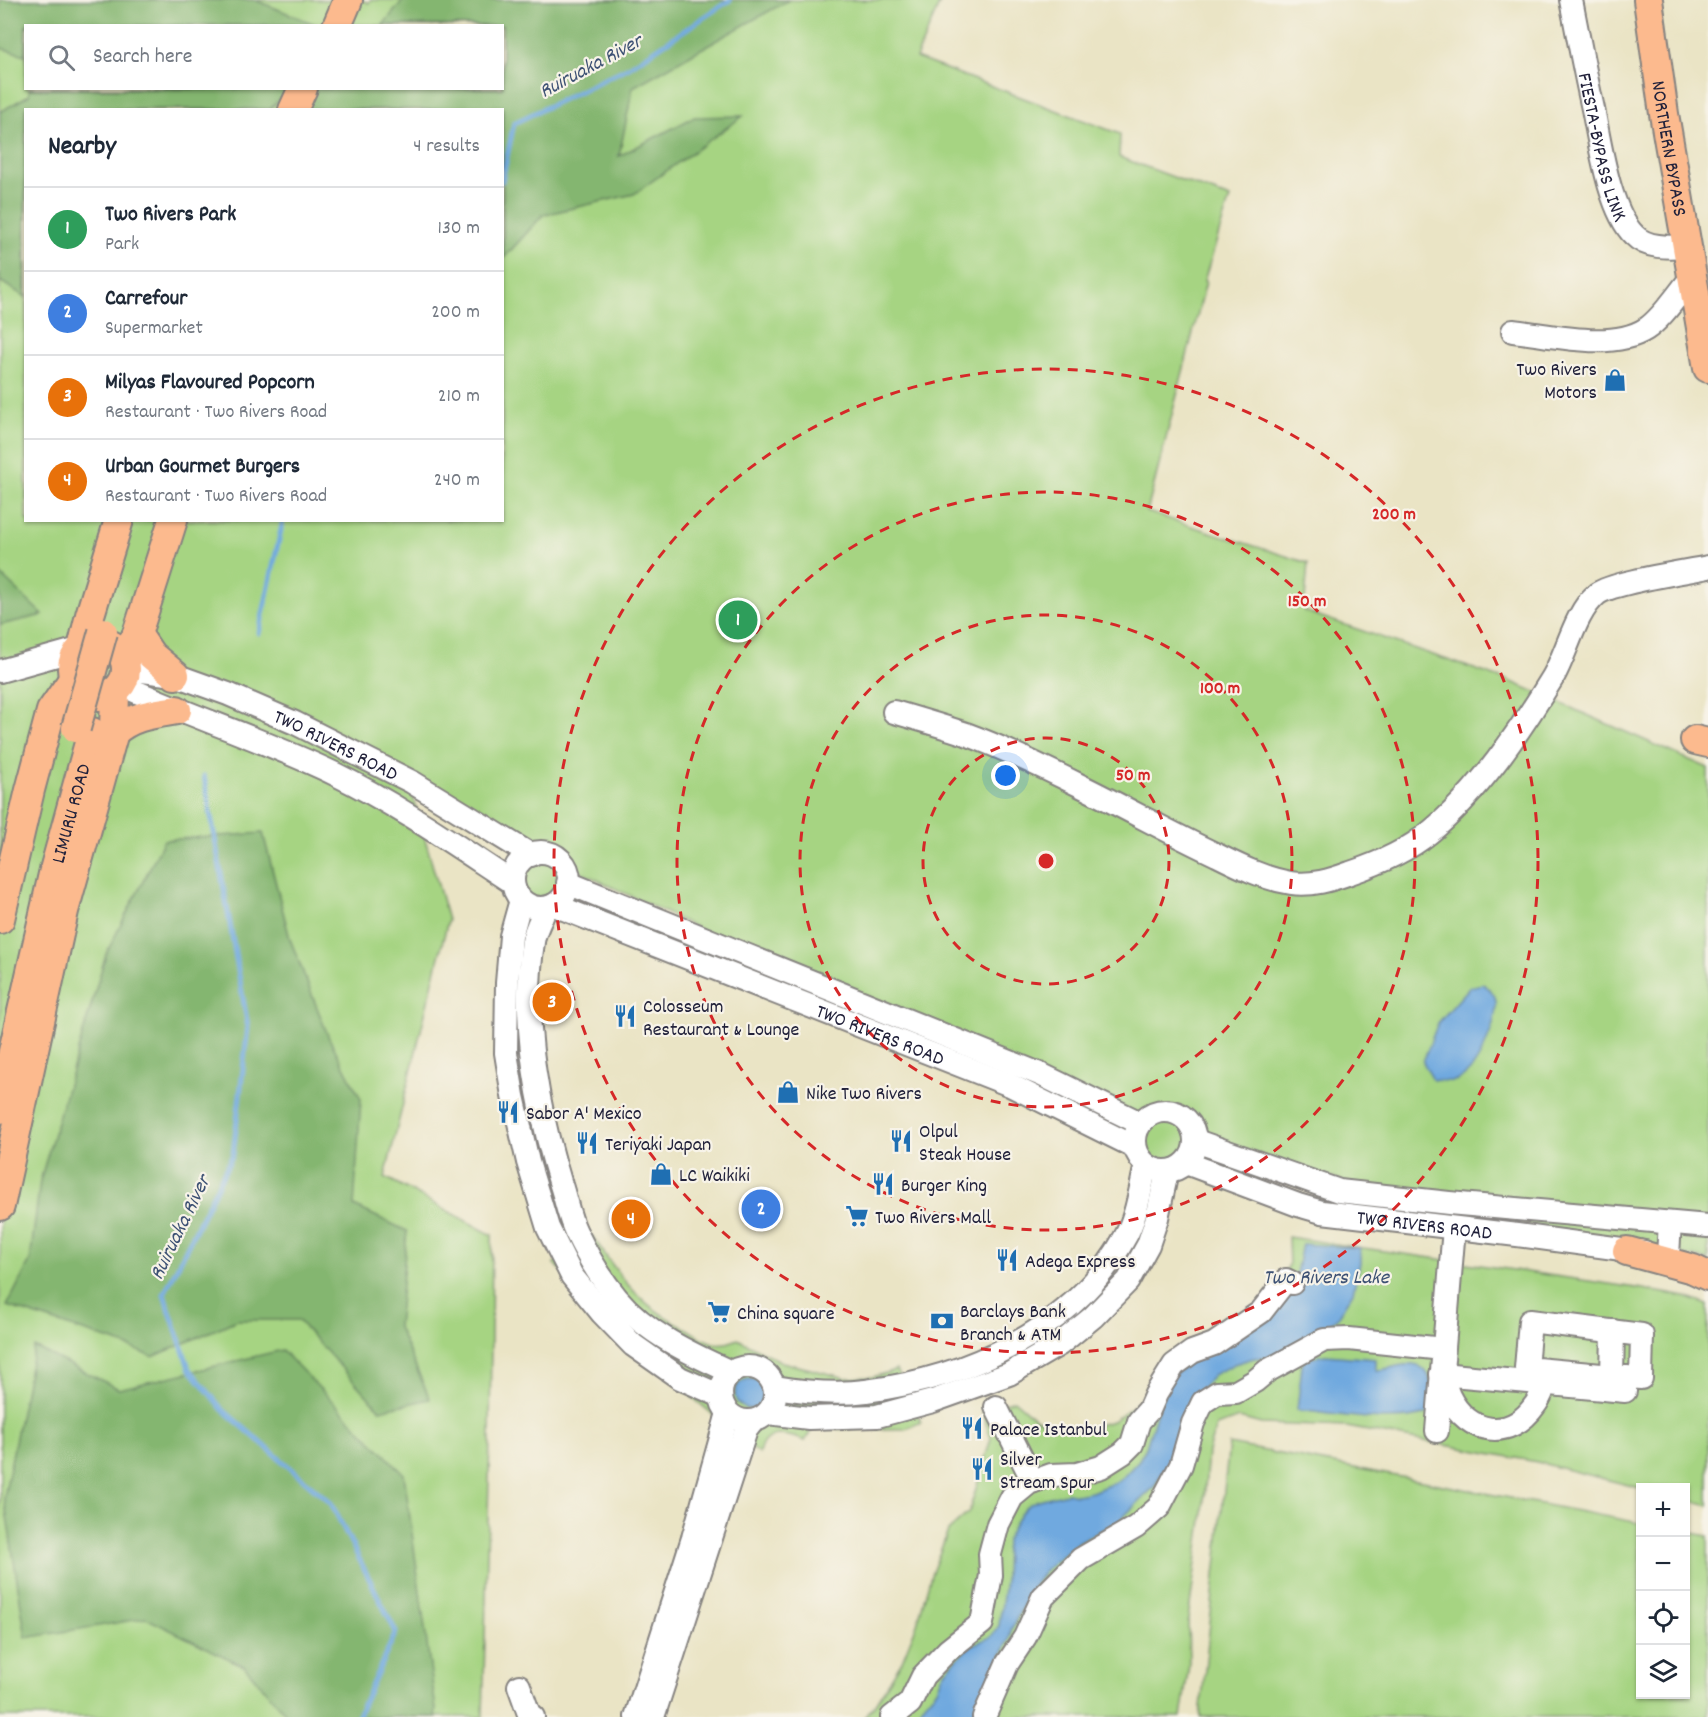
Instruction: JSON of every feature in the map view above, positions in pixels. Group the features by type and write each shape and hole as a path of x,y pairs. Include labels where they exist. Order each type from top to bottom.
{"main road":[{"path":"338,24 348,0"},
{"name":"NORTHERN BYPASS","path":"1648,0 1664,114 1708,368"},
{"path":"294,108 302,90"},
{"path":"305,108 312,90"},
{"path":"315,108 319,90"},
{"name":"LIMURU ROAD","path":"116,657 90,615 118,522"},
{"name":"LIMURU ROAD","path":"116,657 138,522"},
{"name":"LIMURU ROAD","path":"0,1039 35,884 94,730 154,522"},
{"name":"LIMURU ROAD","path":"0,1109 53,874 94,730 116,657 172,522"},
{"path":"116,657 99,696 91,695 77,685 74,678 73,661 116,657 151,655 175,675"},
{"path":"0,919 51,711 74,678"},
{"path":"94,730 141,716 188,714"},
{"name":"LIMURU ROAD","path":"0,1206 64,911 94,730"},
{"path":"1627,1251 1693,1269 1708,1276"}],"street":[{"name":"FIESTA-BYPASS LINK","path":"1571,0 1605,165 1622,218 1635,236 1649,244 1664,247 1687,246"},
{"path":"1514,331 1596,340 1630,338 1647,329 1692,277"},
{"path":"894,712 996,746 1079,784 1188,842 1244,868 1293,883 1313,883 1358,870 1404,849 1428,833 1457,808 1526,719 1554,674 1581,616 1597,594 1618,585 1708,567"},
{"path":"0,671 116,657"},
{"name":"TWO RIVERS ROAD","path":"116,657 188,714 280,749 336,775 414,818 517,891"},
{"name":"TWO RIVERS ROAD","path":"175,675 228,694 354,751 531,855"},
{"path":"188,714 207,687"},
{"path":"731,1372 648,1327 617,1299 594,1266 575,1231 542,1113 529,1002 533,940 550,907 566,892 569,874 565,864 556,856 548,852 531,855 523,859 514,874 517,891 507,983 506,1053 528,1162 548,1228 572,1276 633,1346 724,1404 744,1421 761,1417 877,1416 933,1401 1009,1374 1060,1344 1093,1317 1128,1281 1148,1245 1159,1162 1135,1134 1140,1123 1151,1114 1160,1110 1170,1110 1186,1118 1195,1133 1196,1141 1191,1157 1159,1162"},
{"name":"TWO RIVERS ROAD","path":"568,883 1042,1075 1140,1123"},
{"path":"517,891 528,905 550,907"},
{"name":"TWO RIVERS ROAD","path":"550,907 692,959 1010,1085 1159,1162 1312,1210 1708,1260"},
{"path":"692,959 699,935"},
{"name":"TWO RIVERS ROAD","path":"1196,1141 1328,1188 1464,1204 1708,1226"},
{"path":"775,1387 811,1393 864,1392 924,1381 998,1354 1052,1321 1105,1270 1126,1237 1159,1162"},
{"path":"1437,1431 1443,1349 1458,1228 1464,1204"},
{"path":"1668,1255 1670,1223"},
{"path":"892,1717 910,1703 923,1676 948,1650 982,1623 991,1575 990,1554 998,1524 1012,1497 1029,1483 1051,1475 1077,1474 1101,1467 1123,1453 1132,1444 1139,1421 1149,1410 1174,1365 1192,1352 1214,1344 1261,1312 1286,1280 1292,1283"},
{"path":"1530,1321 1642,1335 1641,1378 1618,1377 1526,1368 1530,1321"},
{"path":"1331,1323 1352,1340"},
{"path":"984,1717 1007,1664 1025,1637 1043,1597 1081,1559 1136,1527 1159,1507 1181,1465 1193,1423 1203,1402 1217,1393 1236,1392 1267,1371 1324,1340 1352,1340 1443,1349"},
{"path":"636,1717 693,1538 724,1404 721,1387 731,1372 748,1366 757,1368 765,1372 775,1387 774,1405 746,1430 653,1717"},
{"path":"1442,1374 1625,1391 1618,1377"},
{"path":"1442,1374 1449,1396 1458,1410 1473,1424 1491,1429 1516,1425 1535,1405 1546,1384"},
{"path":"996,1407 1033,1482"},
{"path":"520,1717 517,1710 519,1686 529,1714 533,1717"}],"green space":[{"path":"0,0 362,0 369,3 370,0 941,0 916,58 1120,134 1119,157 1230,198 1204,281 1206,282 1147,512 1308,563 1304,611 1512,682 1708,768 1708,1260 1392,1197 1190,1132 1189,1150 1181,1161 1170,1166 1158,1164 1148,1159 1141,1149 1141,1135 1151,1119 1094,1101 793,974 560,862 565,879 561,895 545,904 537,905 528,902 516,874 525,860 543,854 410,786 448,920 385,1177 492,1235 483,1717 0,1717"},
{"path":"0,0 255,0 315,24 24,24 24,55 0,48"},
{"path":"403,0 789,0 633,87 619,156 694,117 743,116 634,194 543,215 504,258 504,108 300,108 285,94 271,108 24,108 24,296 0,281 0,112 29,95 29,90 504,90 504,24 384,24"},
{"path":"0,574 43,615 0,625"},
{"path":"263,833 290,939 329,1038 361,1099 354,1206 407,1231 398,1327 430,1399 380,1410 298,1320 237,1320 153,1357 114,1341 7,1306 30,1261 40,1181 106,954 164,840"},
{"path":"592,1236 621,1276 641,1298 663,1315 700,1337 717,1343 738,1339 782,1362 846,1378 873,1377 896,1370 921,1422 905,1429 812,1429 805,1441 791,1436 777,1435 766,1440 759,1454 685,1391 554,1263"},
{"path":"1288,1237 1643,1289 1685,1297 1708,1305 1708,1505 1690,1500 1690,1483 1636,1483 1636,1487 1537,1462 1347,1427 1261,1424 1239,1418 1216,1426 1208,1451 1203,1513 1188,1619 1189,1665 1181,1717 864,1717 875,1704 902,1661 948,1531 969,1512 991,1438 982,1412 1014,1400 1036,1419 1074,1431 1113,1421 1255,1310 1280,1280 1289,1265"},
{"path":"34,1347 119,1389 282,1350 404,1474 436,1710 435,1717 289,1717 244,1666 146,1618 26,1638 4,1497"},
{"path":"1229,1444 1636,1522 1636,1699 1690,1699 1690,1533 1708,1536 1708,1717 1200,1717"}],"water":[{"path":"1483,984 1490,989 1496,1002 1490,1034 1479,1058 1465,1076 1455,1081 1433,1080 1423,1062 1438,1023 1470,987"},
{"name":"Two Rivers Lake","path":"1302,1244 1360,1248 1360,1263 1353,1292 1338,1317 1323,1330 1271,1357 1254,1358 1234,1364 1213,1375 1199,1392 1180,1424 1171,1458 1154,1487 1118,1522 1080,1541 1045,1570 1032,1588 971,1717 913,1717 937,1689 944,1673 958,1658 972,1645 991,1637 999,1626 1005,1581 1006,1540 1020,1514 1028,1505 1038,1500 1067,1493 1077,1495 1092,1492 1116,1482 1125,1475 1139,1460 1146,1448 1159,1405 1173,1376 1295,1279"},
{"path":"1325,1355 1376,1359 1376,1370 1404,1365 1415,1365 1422,1368 1430,1380 1430,1412 1418,1416 1384,1419 1297,1410 1302,1366 1305,1359"},
{"path":"750,1379 761,1383 765,1394 761,1405 750,1409 739,1405 735,1394 739,1383"}],"waterway":[{"name":"Ruiruaka River","path":"504,171 514,123 629,67 730,0"},
{"name":"Ruiruaka River","path":"259,633 283,522"},
{"name":"Ruiruaka River","path":"204,776 248,1027 233,1154 164,1294 189,1368 222,1409 331,1503 396,1632 357,1717"}],"place":[{"name":"Two Rivers Motors","path":"1615,380"},
{"name":"Two Rivers Park","path":"738,620"},
{"name":"Milyas Flavoured Popcorn","path":"552,1002"},
{"name":"Colosseum Restaurant & Lounge","path":"625,1016"},
{"name":"Nike Two Rivers","path":"788,1092"},
{"name":"Sabor A' Mexico","path":"508,1112"},
{"name":"Olpul Steak House","path":"901,1141"},
{"name":"Teriyaki Japan","path":"587,1143"},
{"name":"LC Waikiki","path":"661,1174"},
{"name":"Burger King","path":"883,1184"},
{"name":"Carrefour","path":"761,1209"},
{"name":"Two Rivers Mall","path":"857,1216"},
{"name":"Urban Gourmet Burgers","path":"631,1219"},
{"name":"Adega Express","path":"1007,1260"},
{"name":"China square","path":"719,1312"},
{"name":"Barclays Bank Branch & ATM","path":"942,1321"},
{"name":"Palace Istanbul","path":"972,1428"},
{"name":"Silver Stream Spur","path":"982,1469"}]}
